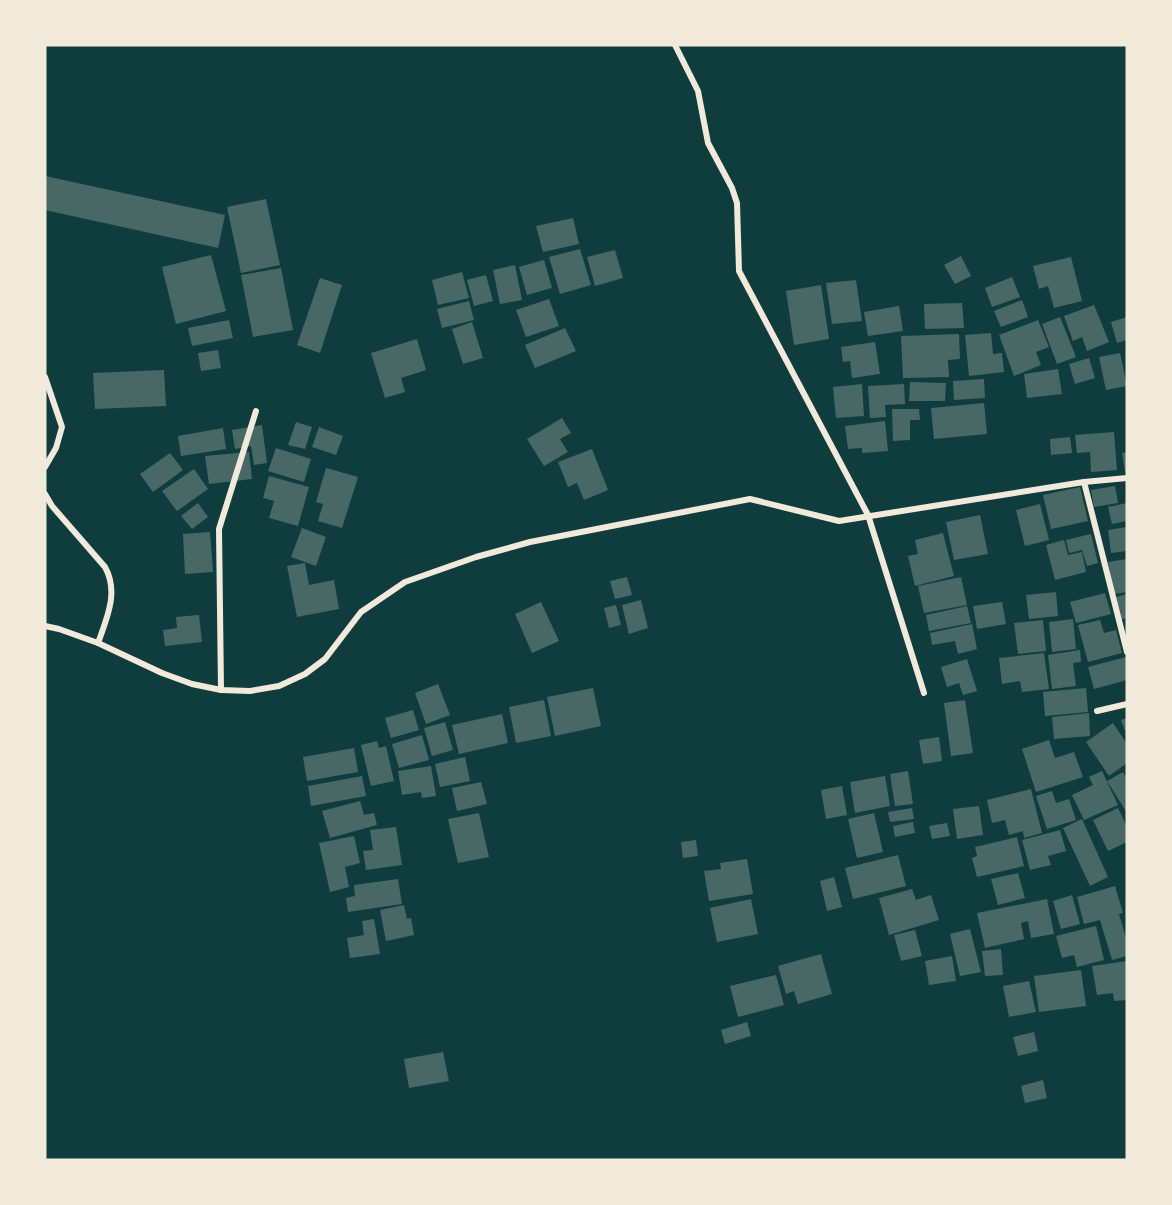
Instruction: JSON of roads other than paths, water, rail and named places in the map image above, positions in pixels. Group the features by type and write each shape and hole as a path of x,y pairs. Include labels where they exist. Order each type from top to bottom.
{"street":[{"path":"675,45 698,91 708,143 732,188 737,204 739,271 868,515 924,693"},
{"path":"45,377 62,427 56,448 45,467"},
{"path":"221,690 219,529 256,411"},
{"path":"45,627 59,629 98,643 162,673 192,684 221,690 250,691 279,686 305,674 325,659 361,612 405,582 476,557 530,542 750,499 839,521 1084,482 1127,478"},
{"path":"1084,482 1127,652"},
{"path":"45,494 52,506 110,575 113,587 108,615 98,643"},
{"path":"1097,711 1127,704"}]}
